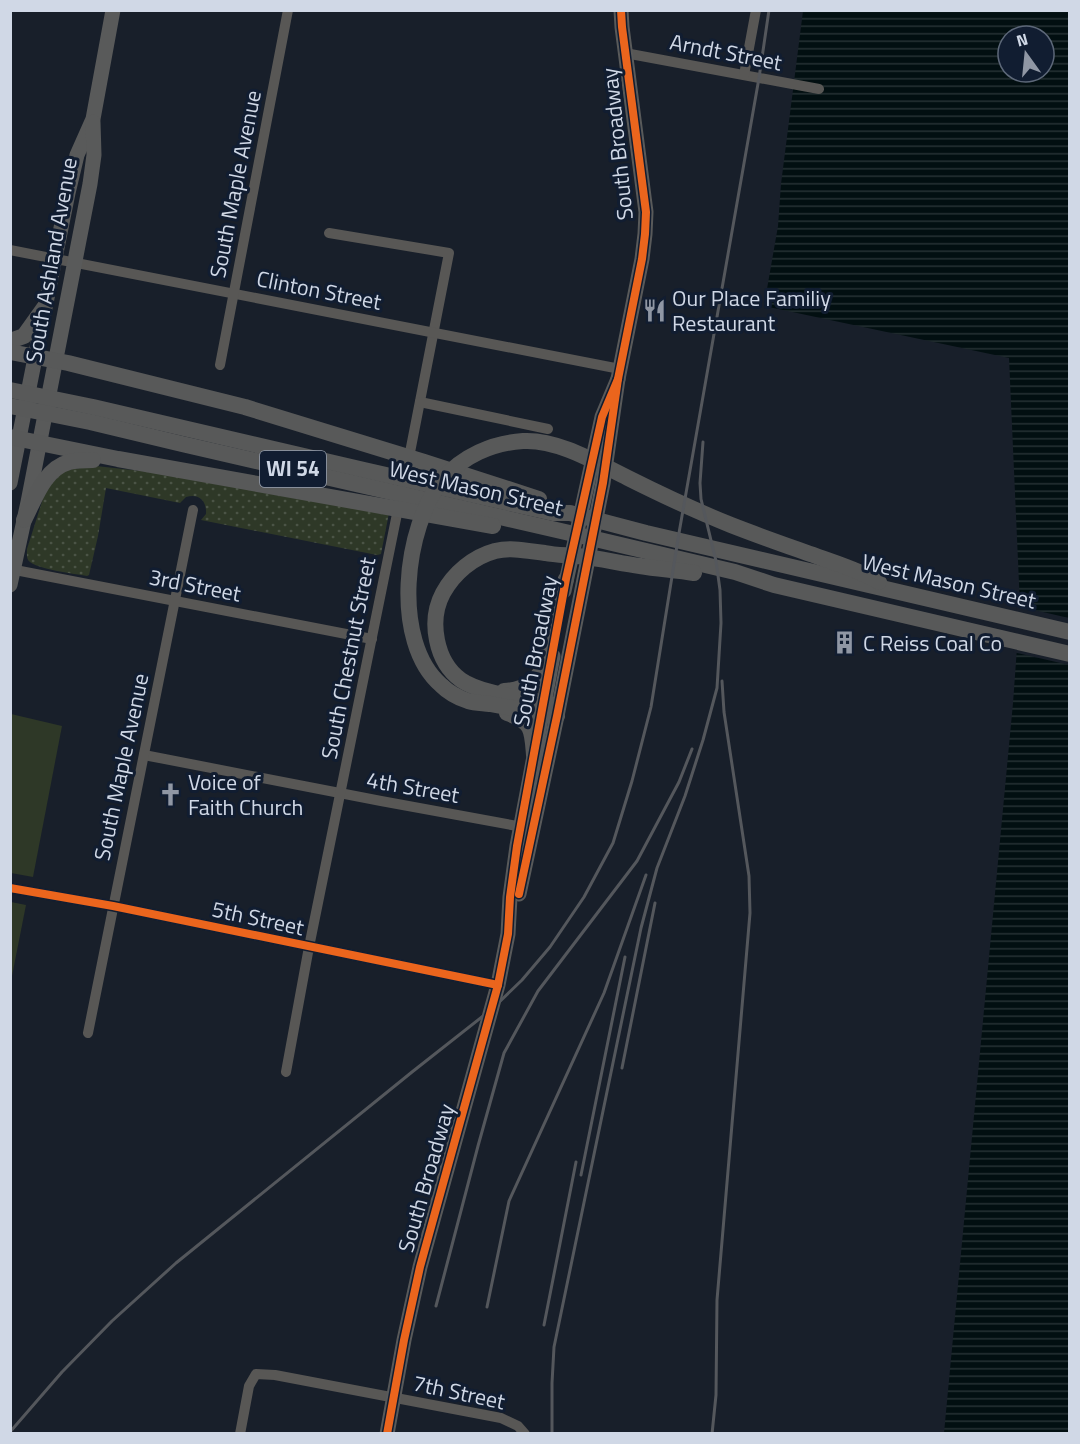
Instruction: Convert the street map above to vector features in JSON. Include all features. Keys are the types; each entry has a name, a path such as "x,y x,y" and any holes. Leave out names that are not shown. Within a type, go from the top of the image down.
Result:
{"main road":[{"path":"10,341 24,336 44,308"},
{"path":"10,352 56,360 245,407 553,503 570,513"},
{"name":"West Mason Street","path":"10,390 93,406 553,513 570,513 646,533 1070,632"},
{"name":"West Mason Street","path":"10,406 90,422 574,534 735,572 774,585 1070,654"},
{"path":"15,438 118,459 516,530 574,534"},
{"path":"550,709 452,693 435,680 423,663 411,630 408,603 414,545 428,501 454,468 483,450 524,441 539,442 563,449 590,459 701,513 862,572 898,592"},
{"path":"24,520 44,482 62,465 78,460 118,459"},
{"path":"534,755 530,729 524,720 481,708 469,684 455,674 441,653 436,631 438,610 443,593 452,579 470,562 496,551 515,549 774,585"},
{"path":"475,695 518,689 530,684 539,676 545,662 557,602 566,579"}],"street":[{"name":"South Ashland Avenue","path":"12,574 93,166 93,119 113,10"},
{"name":"South Maple Avenue","path":"220,365 288,10"},
{"name":"South Broadway","path":"387,1434 420,1267 498,985 508,934 510,897 527,828 550,709 603,483 619,374 642,259 646,212 621,10"},
{"path":"744,75 756,10"},
{"name":"Arndt Street","path":"625,52 819,89"},
{"name":"South Ashland Avenue","path":"10,483 15,438 35,356 75,164 93,119"},
{"name":"South Chestnut Street","path":"286,1072 448,253 329,233"},
{"name":"Clinton Street","path":"10,250 434,333 619,374"},
{"name":"South Broadway","path":"527,828 534,755 550,709 566,579 599,427 619,374"},
{"path":"420,402 548,429"},
{"name":"South Maple Avenue","path":"88,1033 194,510"},
{"name":"3rd Street","path":"12,574 175,601 372,639"},
{"name":"4th Street","path":"144,755 527,828"},
{"name":"5th Street","path":"10,888 113,906 498,985"},
{"name":"7th Street","path":"240,1434 249,1386 256,1374 501,1418 518,1426 525,1434"}],"green space":[{"path":"96,466 178,475 389,513 381,554 201,520 206,514 205,505 195,496 186,497 180,503 106,488 89,575 34,565 27,558 27,549 46,489 65,470"},
{"path":"11,714 62,726 33,877 11,873"},
{"path":"10,902 26,905 11,981"}],"shaded area":[{"path":"803,11 1069,11 1069,1433 944,1433 1013,703 1020,606 1009,358 764,306 778,226 781,184"}],"pier":[{"path":"1017,606 1069,618 1069,665 1013,652"}],"railway":[{"path":"10,1432 62,1372 112,1321 176,1263 492,1009 522,980 550,947 584,897 613,843 651,707 769,10"},
{"path":"552,1434 554,1347 641,928 657,868 685,796 717,688 721,623 720,590 716,561 701,499 703,442"},
{"path":"712,1434 716,1395 717,1300 750,913 749,876 724,712 722,681"},
{"path":"436,1306 504,1053 538,991 637,861 679,782 692,749"},
{"path":"487,1307 509,1201 604,993 646,875"},
{"path":"622,1068 655,903"},
{"path":"581,1175 625,957"},
{"path":"544,1325 576,1162"}],"cycle path":[{"path":"519,894 603,483 618,379 645,234 646,212 621,10"},
{"path":"387,1434 420,1267 498,985 508,934 517,846 566,579 602,417 618,379"},
{"path":"10,888 113,906 498,985"}],"place":[{"name":"Our Place Familiy Restaurant","path":"654,311"},
{"name":"C Reiss Coal Co","path":"845,643"},
{"name":"Voice of Faith Church","path":"170,795"}]}
